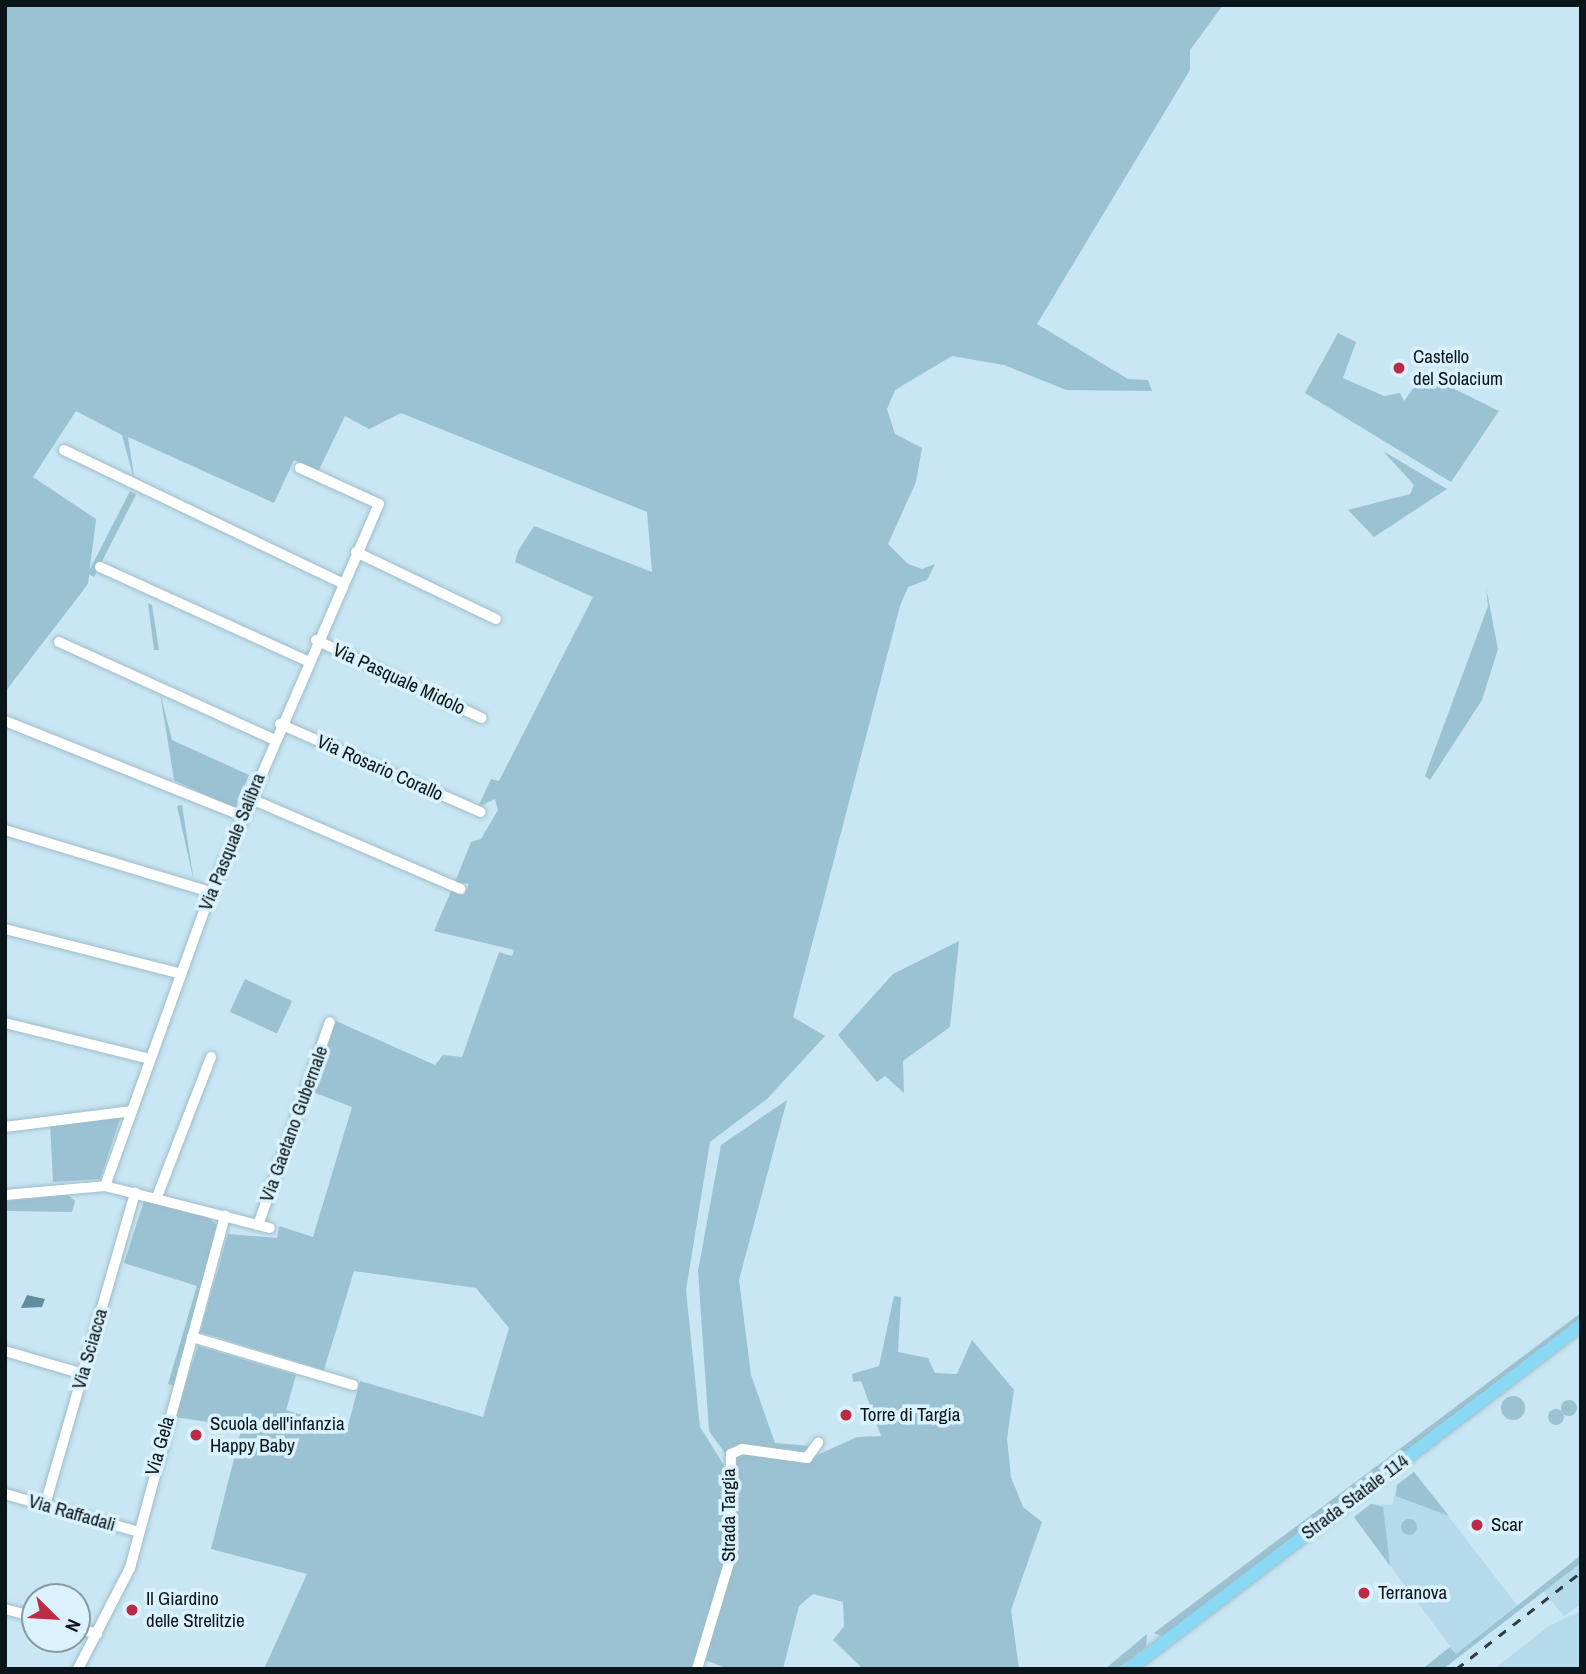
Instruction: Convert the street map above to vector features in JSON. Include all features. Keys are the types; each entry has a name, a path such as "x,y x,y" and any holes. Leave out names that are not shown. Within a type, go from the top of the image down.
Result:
{"main road":[{"name":"Strada Statale 114","path":"1129,1669 1581,1325"},
{"name":"Strada Statale 114","path":"1143,1669 1581,1333"}],"street":[{"path":"64,450 342,583"},
{"name":"Via Pasquale Salibra","path":"104,1186 211,892 306,661 379,504 300,468"},
{"path":"356,552 496,619"},
{"path":"100,568 306,661"},
{"name":"Via Pasquale Midolo","path":"316,640 482,718"},
{"path":"59,642 273,739"},
{"path":"5,721 242,816"},
{"name":"Via Rosario Corallo","path":"280,724 480,812"},
{"path":"249,798 460,889"},
{"path":"5,830 211,892"},
{"path":"5,929 181,974"},
{"name":"Via Gaetano Gubernale","path":"258,1225 330,1022"},
{"path":"5,1023 150,1059"},
{"path":"157,1197 211,1057"},
{"path":"5,1127 132,1111"},
{"path":"5,1195 104,1186 157,1197 270,1228"},
{"name":"Via Sciacca","path":"45,1505 135,1193"},
{"name":"Via Gela","path":"78,1669 130,1568 225,1216"},
{"path":"192,1337 353,1385"},
{"path":"5,1351 83,1374"},
{"name":"Strada Targia","path":"697,1669 730,1560 731,1454 742,1449 807,1458 818,1443"},
{"name":"Via Raffadali","path":"5,1494 139,1532"},
{"path":"91,1632 97,1634"}],"shaded area":[{"path":"5,5 1223,5 1190,50 1190,70 1037,324 1128,379 1148,380 1152,391 1066,390 1004,365 952,356 895,390 887,409 895,434 922,448 916,482 888,544 908,564 922,569 935,564 927,580 908,587 900,606 793,1017 825,1036 767,1099 710,1142 686,1290 700,1427 727,1470 728,1560 692,1669 264,1669 307,1574 211,1549 242,1427 175,1417 198,1346 296,1375 286,1410 347,1429 360,1381 483,1417 509,1328 476,1288 354,1271 324,1370 200,1332 228,1234 277,1238 279,1226 313,1237 352,1107 310,1091 336,1021 435,1065 443,1055 462,1057 499,952 512,956 514,950 434,931 452,889 464,895 469,884 455,882 471,842 481,839 498,810 495,799 478,807 491,779 499,781 593,597 515,562 518,551 534,526 652,572 647,512 401,413 369,429 345,416 318,472 294,460 274,503 128,437 135,483 122,435 76,411 33,477 96,519 88,584 5,692"},
{"path":"1338,333 1356,342 1343,378 1384,396 1400,393 1404,401 1424,374 1499,411 1451,482 1305,393"},
{"path":"1383,451 1447,489 1374,537 1348,510 1410,494 1414,485"},
{"path":"130,491 136,494 94,577 88,574"},
{"path":"1486,587 1498,649 1482,700 1430,780 1425,776 1488,606"},
{"path":"148,603 152,605 159,650 154,650"},
{"path":"160,693 172,740 249,775 235,809 174,780"},
{"path":"182,805 194,882 177,806"},
{"path":"959,941 950,1027 903,1061 904,1093 885,1076 877,1082 838,1035 893,974"},
{"path":"245,979 292,1001 277,1034 230,1012"},
{"path":"787,1100 739,1280 751,1375 775,1443 811,1446 800,1454 743,1445 727,1456 709,1431 698,1271 721,1145"},
{"path":"121,1116 100,1179 53,1182 50,1123"},
{"path":"68,1195 75,1201 72,1212 5,1211 5,1201"},
{"path":"144,1201 207,1216 218,1226 174,1386 168,1384 197,1286 124,1263"},
{"path":"27,1295 45,1299 42,1307 21,1308"},
{"path":"894,1296 901,1297 898,1352 928,1358 935,1373 957,1374 972,1340 1014,1390 1007,1439 1011,1477 1023,1507 1042,1522 1011,1610 1019,1669 863,1669 833,1640 844,1626 843,1602 813,1594 799,1606 783,1669 728,1669 705,1660 733,1564 731,1462 739,1451 804,1461 857,1437 881,1436 861,1381 853,1382 852,1374 879,1366"},
{"path":"1581,1313 1581,1321 1163,1637 1154,1633"},
{"path":"1513,1396 1524,1403 1525,1408 1518,1419 1513,1420 1502,1413 1501,1408 1508,1397"},
{"path":"1569,1400 1575,1402 1575,1414 1569,1416 1563,1414 1561,1408 1563,1402"},
{"path":"1553,1409 1559,1409 1564,1417 1562,1423 1553,1425 1548,1420 1548,1414"},
{"path":"1414,1472 1517,1605 1456,1654 1354,1517 1371,1504 1392,1505 1397,1485"},
{"path":"1414,1472 1449,1516 1396,1496 1397,1485"},
{"path":"1371,1504 1383,1507 1390,1566 1354,1517"},
{"path":"1406,1519 1412,1519 1417,1527 1415,1533 1406,1535 1401,1530 1401,1524"},
{"path":"1581,1555 1581,1563 1443,1669 1422,1669 1450,1647 1456,1654"},
{"path":"1581,1563 1581,1604 1564,1616 1543,1591"},
{"path":"1581,1611 1581,1669 1494,1669 1549,1626"},
{"path":"1147,1634 1146,1647 1117,1669 1105,1669"}],"railway":[{"path":"1456,1669 1581,1572"}],"place":[{"name":"Castello del Solacium","path":"1399,368"},
{"name":"Torre di Targia","path":"846,1415"},
{"name":"Scuola dell'infanzia Happy Baby","path":"196,1435"},
{"name":"Scar","path":"1477,1525"},
{"name":"Terranova","path":"1364,1593"},
{"name":"Il Giardino delle Strelitzie","path":"132,1610"}]}
